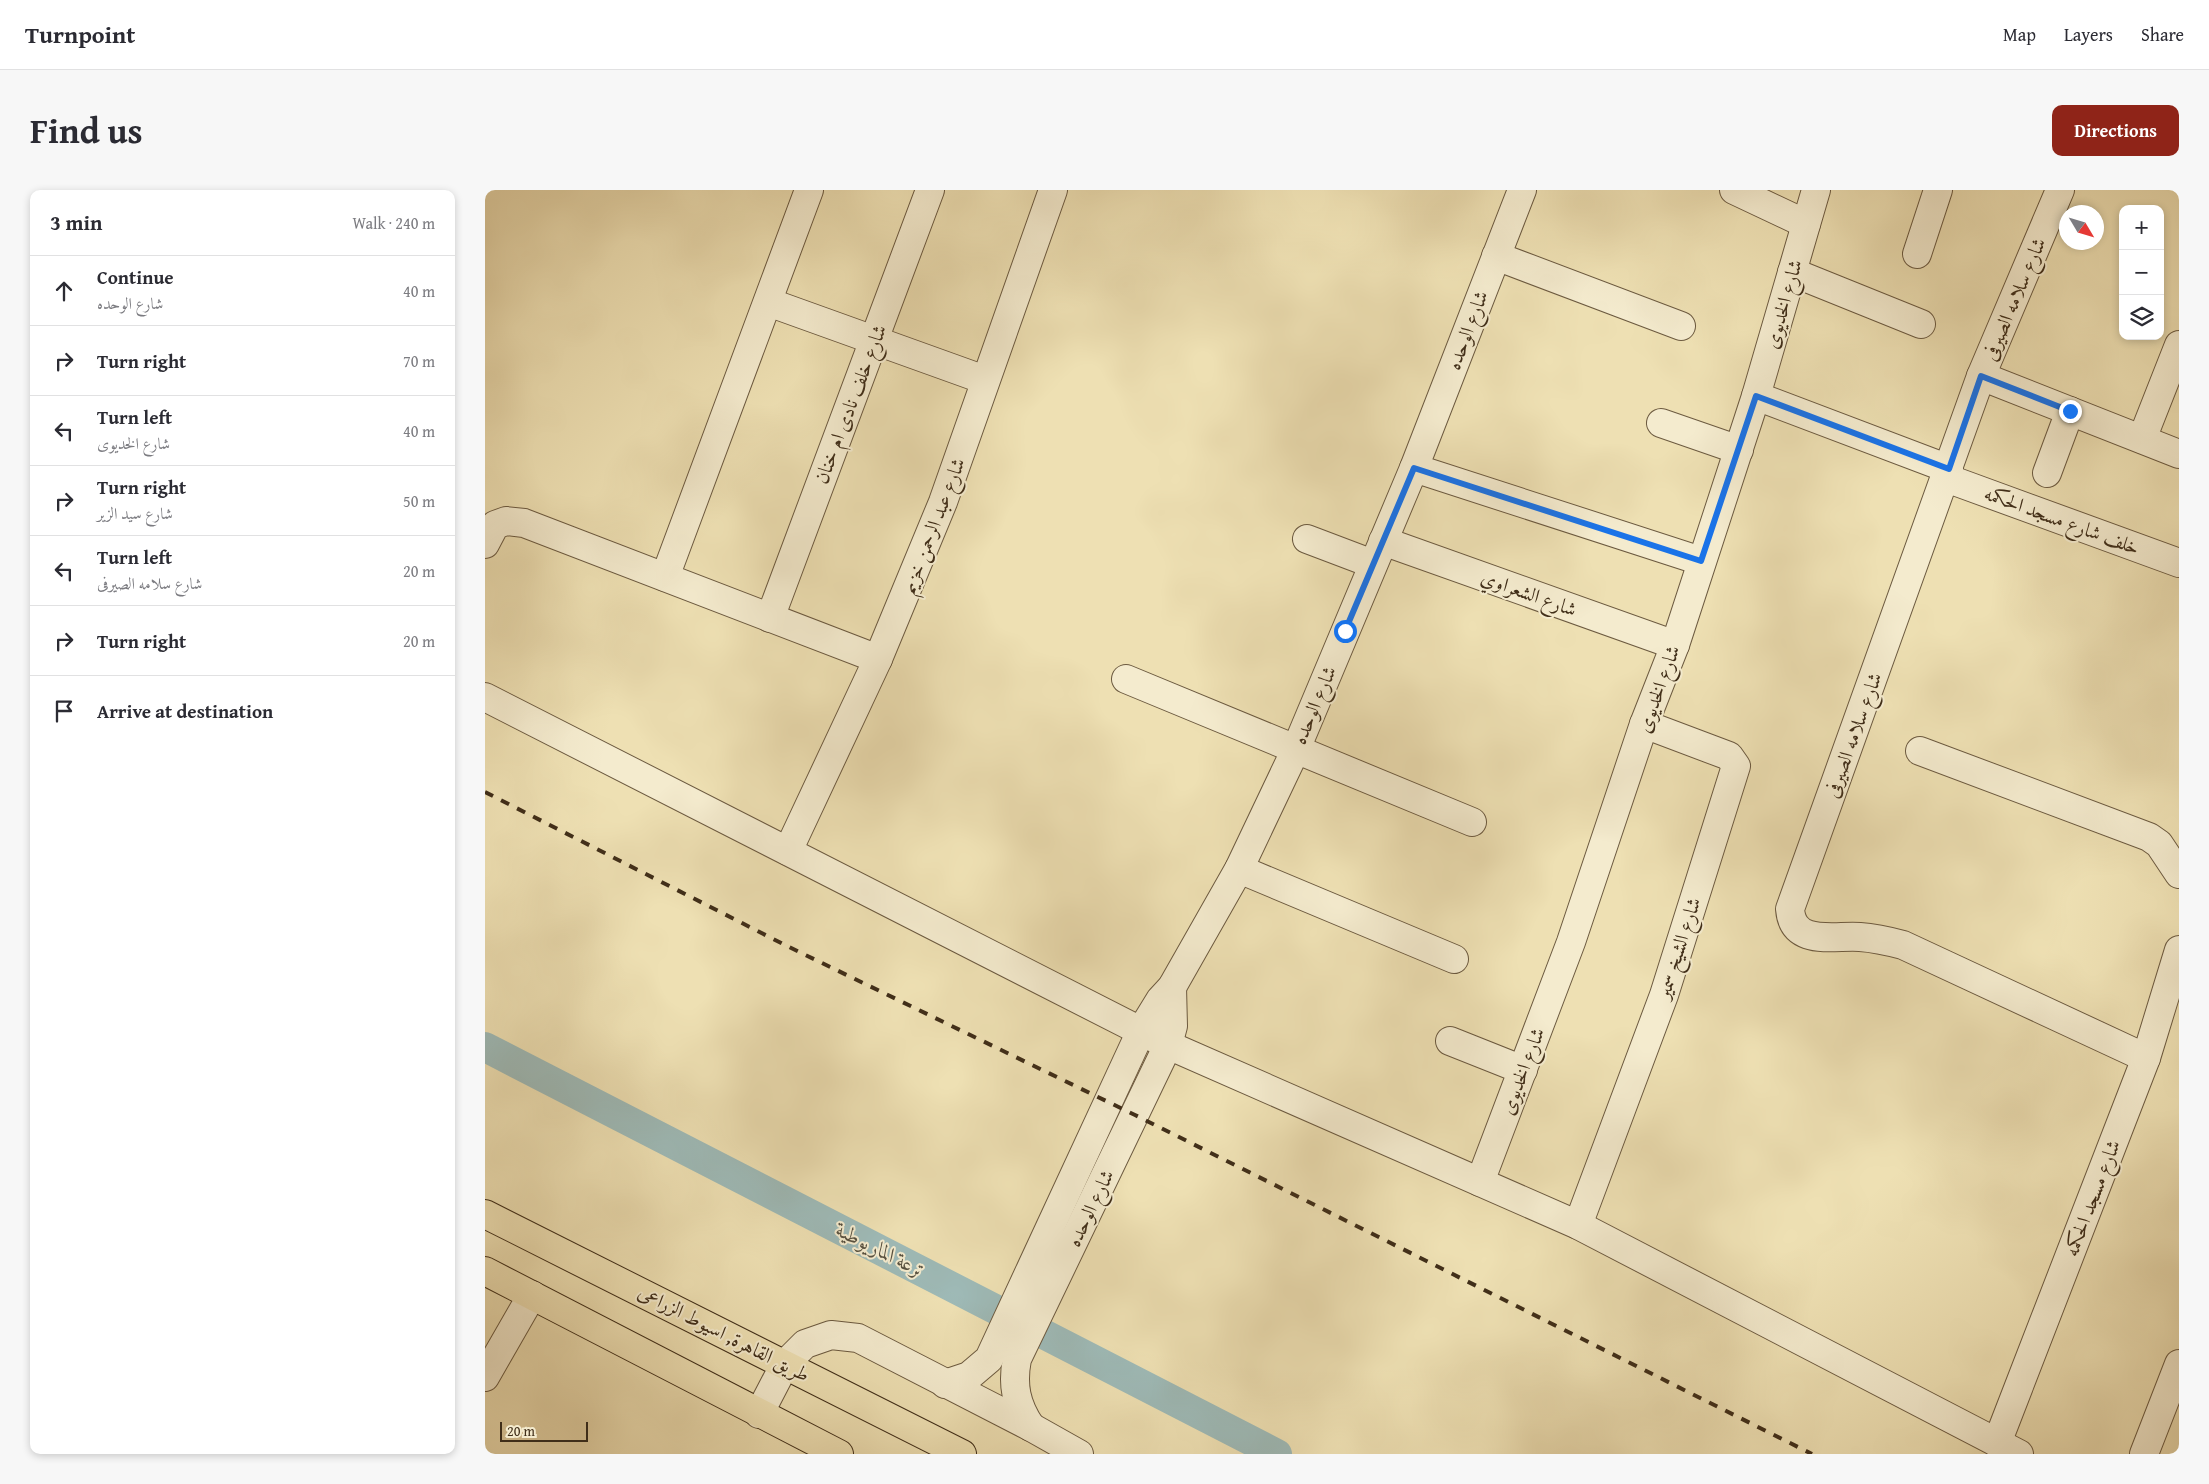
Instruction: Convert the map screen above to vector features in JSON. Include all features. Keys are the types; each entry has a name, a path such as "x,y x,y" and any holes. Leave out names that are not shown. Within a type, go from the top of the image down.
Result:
{"highway":[{"name":"طريق القاهرة, اسيوط الزراعى","path":"485,1214 962,1454"},
{"path":"485,1271 759,1414 824,1451"}],"street":[{"path":"665,577 809,190"},
{"name":"شارع خلف نادى ام خنان","path":"770,618 930,190"},
{"name":"شارع عبد الرحمن خزيم","path":"788,851 878,659 943,502 1053,190"},
{"name":"شارع الوحده","path":"1031,1427 1024,1417 1015,1394 1015,1370 1006,1353 1091,1139 1141,1031 1160,1000 1172,987 1239,869 1296,749 1414,468 1522,190"},
{"path":"1734,190 1806,224"},
{"name":"شارع الخديوى","path":"1480,1182 1571,942 1644,724 1675,645 1756,396 1816,190"},
{"name":"شارع سلامه الصيرفى","path":"2060,190 1981,376 1790,909 1791,920 1799,931 1813,936 1833,938 1857,937 1903,945 2146,1058"},
{"path":"1917,254 1933,191"},
{"path":"1496,256 1681,326"},
{"path":"1792,272 1921,324"},
{"path":"767,302 985,380"},
{"path":"2142,440 2179,345"},
{"path":"1981,376 2179,454"},
{"name":"خلف شارع مسجد الحكمه","path":"1756,396 1947,474 2179,563"},
{"path":"2047,473 2070,411"},
{"path":"1661,423 1739,450"},
{"path":"1414,468 1701,561"},
{"path":"485,544 495,525 506,521 524,523 878,659"},
{"name":"شارع الشعراوي","path":"1307,540 1378,552 1675,645"},
{"path":"1126,678 1472,822"},
{"path":"485,697 1168,1045 1577,1225 2008,1449"},
{"name":"شارع الشيخ سمير","path":"1577,1225 1664,995 1737,766 1729,756 1644,724"},
{"path":"1920,751 2149,837 2159,844 2179,874"},
{"path":"1239,869 1454,960"},
{"name":"شارع مسجد الحكمه","path":"2008,1449 2146,1058 2179,950"},
{"name":"شارع الوحده","path":"945,1384 969,1376 989,1359 1006,1353 1118,1149 1168,1045 1173,1026 1172,987"},
{"path":"1450,1041 1523,1070"},
{"path":"485,1377 532,1295"},
{"path":"759,1414 785,1364 805,1344 831,1335 858,1338 1031,1427 1079,1454"},
{"path":"2144,1454 2179,1364"}],"waterway":[{"name":"ترعة الماريوطية","path":"485,1047 1277,1454"}],"railway":[{"path":"485,792 787,946 1135,1115 1812,1454"}],"route":[{"path":"1345,631 1414,468 1701,561 1756,396 1949,469 1981,376 2070,411"}]}
